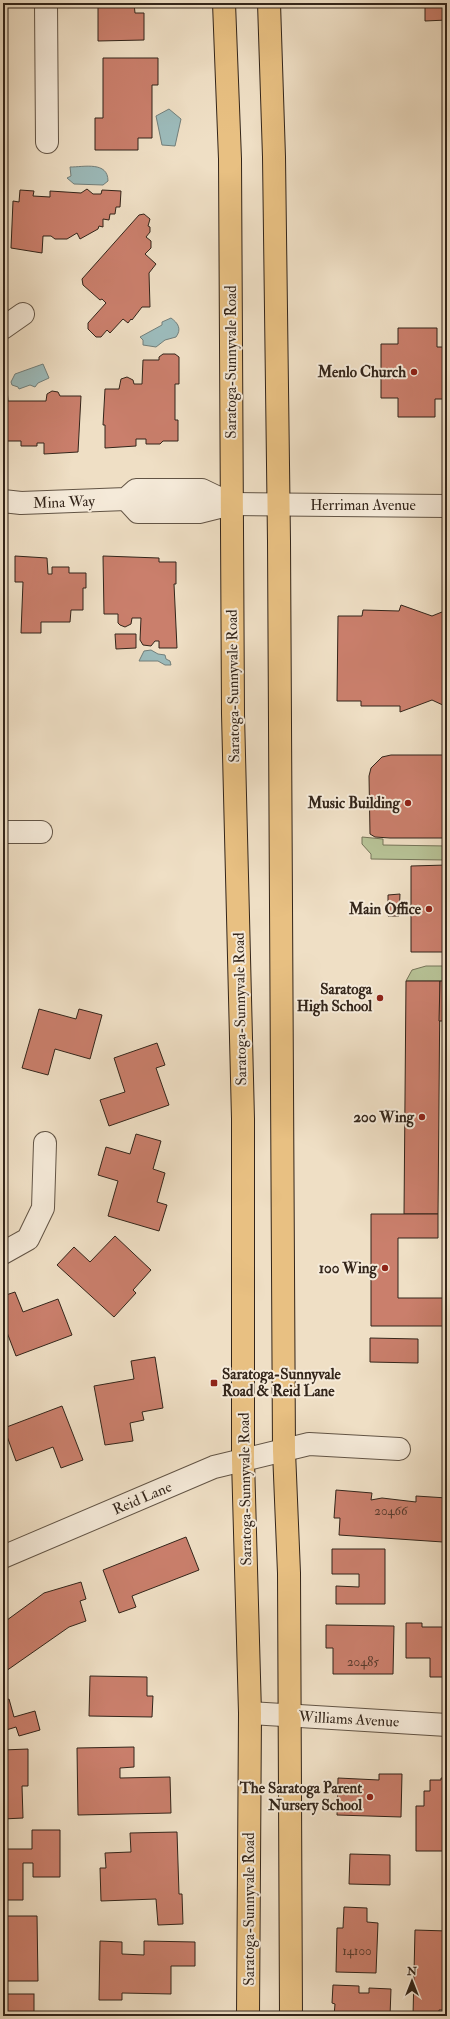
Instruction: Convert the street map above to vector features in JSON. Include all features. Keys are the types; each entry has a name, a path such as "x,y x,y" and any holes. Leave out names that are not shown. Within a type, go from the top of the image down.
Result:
{"main road":[{"name":"Saratoga-Sunnyvale Road","path":"224,3 230,159 230,504 233,714 243,1119 243,1460 250,1713 248,2016"},
{"path":"269,3 274,158 278,504 284,1451 289,1573 292,2016"}],"street":[{"path":"46,3 47,142"},
{"path":"3,328 22,314"},
{"name":"Mina Way","path":"3,501 21,503 126,499 136,490 202,490 230,504 278,504"},
{"name":"Herriman Avenue","path":"278,504 447,506"},
{"path":"3,832 41,832"},
{"path":"3,1253 28,1239 43,1208 45,1143"},
{"name":"Reid Lane","path":"3,1557 214,1467 317,1444 399,1449"},
{"name":"Williams Avenue","path":"250,1713 447,1725"}],"green space":[{"path":"362,837 383,839 383,845 447,846 447,860 371,859 371,854 362,844"},
{"path":"426,966 447,966 447,981 406,981 412,970"}],"water":[{"path":"169,109 181,119 175,146 162,145 156,116"},
{"path":"94,166 100,168 104,170 108,181 103,185 74,184 67,178 71,176 70,167"},
{"path":"171,318 176,322 179,329 176,337 165,340 156,347 143,345 143,340 140,337 162,325 162,322"},
{"path":"43,364 49,378 38,383 35,387 30,385 19,389 18,387 12,385 11,382 15,374"},
{"path":"151,650 158,654 165,655 166,659 170,661 171,665 165,665 158,661 139,661 144,651"}],"building":[{"path":"98,3 134,3 135,13 144,13 144,40 98,41"},
{"path":"425,3 447,3 447,20 425,21"},
{"path":"103,58 158,58 158,85 152,85 152,138 138,138 138,150 95,150 95,118 103,118"},
{"path":"87,189 93,194 101,194 102,190 121,191 120,207 116,207 115,214 110,214 109,220 103,219 103,227 99,226 98,229 80,239 77,233 67,239 55,239 51,236 43,236 42,253 11,248 13,201 19,202 20,190 34,191 33,196 50,197 50,191 81,193"},
{"path":"144,214 150,219 148,226 150,227 150,232 146,237 151,241 151,248 145,254 156,264 149,273 150,307 142,307 128,323 123,319 110,333 107,330 101,337 96,337 88,329 88,323 106,303 102,299 100,300 83,285 82,279 139,215"},
{"name":"Menlo Church","path":"398,328 437,328 437,347 447,347 447,399 435,399 435,417 398,417 398,398 381,398 381,344 398,344"},
{"path":"163,354 175,354 179,357 179,384 175,384 175,420 178,420 178,441 163,441 160,444 146,444 146,439 136,439 136,446 105,448 105,425 103,425 105,389 119,389 121,379 127,377 133,380 134,384 142,384 143,360 159,360 159,357"},
{"path":"3,386 7,389 8,401 46,401 47,394 52,391 58,392 60,396 81,396 78,452 44,454 44,443 37,443 37,446 21,446 21,441 5,441 3,443"},
{"path":"15,556 47,558 48,574 52,574 52,567 69,567 69,573 86,573 86,588 83,588 83,610 71,610 70,622 41,622 41,633 21,633 23,582 15,582"},
{"path":"103,556 159,558 159,562 176,562 176,584 174,584 177,648 159,648 159,641 155,641 151,646 143,645 140,640 141,618 132,618 131,624 125,627 118,623 118,614 104,614"},
{"path":"401,605 432,616 447,610 447,707 432,700 400,712 400,706 361,706 361,701 337,701 338,616 362,616 363,610 399,611"},
{"path":"115,634 136,634 136,648 116,649"},
{"name":"Music Building","path":"391,755 447,755 447,838 390,838 375,837 370,834 369,776 371,768 382,757"},
{"name":"Main Office","path":"447,865 447,952 411,952 411,866"},
{"path":"400,894 399,916 388,916 388,895"},
{"name":"200 Wing","path":"406,981 440,981 438,1214 404,1214"},
{"path":"440,981 447,981 447,1021 439,1021"},
{"path":"39,1009 76,1019 79,1009 102,1015 90,1059 55,1049 48,1075 22,1068"},
{"path":"157,1043 165,1065 156,1068 169,1105 109,1126 100,1100 125,1092 114,1058"},
{"path":"136,1134 161,1141 153,1169 165,1173 157,1202 167,1205 159,1231 108,1216 118,1181 98,1175 106,1147 130,1154"},
{"name":"100 Wing","path":"371,1214 438,1214 438,1238 398,1238 398,1298 447,1298 447,1326 371,1326"},
{"path":"115,1236 151,1270 133,1290 136,1293 114,1317 57,1265 74,1247 90,1262"},
{"path":"15,1292 23,1312 58,1299 72,1335 16,1356 3,1322 3,1296"},
{"path":"370,1338 418,1339 418,1363 370,1362"},
{"path":"155,1357 163,1408 142,1412 144,1420 130,1423 133,1441 105,1445 94,1386 134,1379 131,1361"},
{"path":"62,1406 83,1460 61,1468 53,1447 16,1461 4,1428"},
{"path":"336,1490 372,1493 371,1500 382,1498 416,1502 416,1496 447,1498 447,1524 445,1524 443,1542 339,1535 340,1518 334,1518"},
{"path":"186,1537 199,1570 132,1596 136,1607 119,1613 103,1570"},
{"path":"332,1549 385,1549 385,1604 336,1604 336,1586 359,1587 359,1574 332,1574"},
{"path":"81,1582 86,1599 80,1601 86,1621 69,1627 6,1671 3,1668 3,1623 44,1593"},
{"path":"406,1623 422,1623 422,1627 447,1627 447,1677 430,1677 430,1658 406,1658"},
{"path":"326,1625 394,1626 393,1674 333,1674 333,1648 326,1648"},
{"path":"90,1676 147,1677 147,1696 153,1696 152,1717 89,1716"},
{"path":"9,1699 14,1717 35,1711 40,1730 19,1736 16,1727 3,1731 3,1701"},
{"path":"134,1747 134,1767 120,1768 120,1778 170,1777 171,1813 78,1815 77,1748"},
{"path":"28,1749 28,1786 22,1786 23,1818 3,1819 3,1750"},
{"name":"The Saratoga Parent Nursery School","path":"379,1774 402,1774 401,1817 337,1815 338,1778 379,1780"},
{"path":"441,1778 447,1778 447,1851 416,1851 416,1806 424,1806 424,1791 430,1791 430,1780 441,1780"},
{"path":"32,1830 60,1830 60,1877 33,1877 33,1863 23,1863 23,1900 3,1900 3,1849 32,1849"},
{"path":"177,1832 179,1894 182,1894 183,1924 158,1925 156,1899 101,1901 100,1868 106,1868 105,1853 131,1852 130,1833"},
{"path":"350,1854 390,1855 390,1885 349,1884"},
{"path":"344,1907 367,1908 367,1922 378,1923 376,1973 336,1972 337,1928 343,1928"},
{"path":"3,1916 37,1916 38,1981 7,1981 6,1946 3,1946"},
{"path":"415,1930 447,1931 447,2010 439,2010 439,2016 413,2016"},
{"path":"100,1941 122,1942 122,1954 144,1955 144,1941 195,1942 195,1966 171,1966 171,1994 122,1993 122,2000 99,2000"},
{"path":"333,1985 359,1986 359,1993 369,1993 369,1988 391,1989 390,2016 334,2016 335,2004 332,2003"},
{"path":"3,1994 34,1994 34,2016 3,2016"}],"place":[{"name":"Menlo Church","path":"414,372"},
{"name":"Music Building","path":"408,803"},
{"name":"Main Office","path":"429,909"},
{"name":"Saratoga High School","path":"380,998"},
{"name":"200 Wing","path":"422,1117"},
{"name":"100 Wing","path":"385,1268"},
{"name":"Saratoga-Sunnyvale Road & Reid Lane","path":"214,1383"},
{"name":"The Saratoga Parent Nursery School","path":"370,1797"}]}
